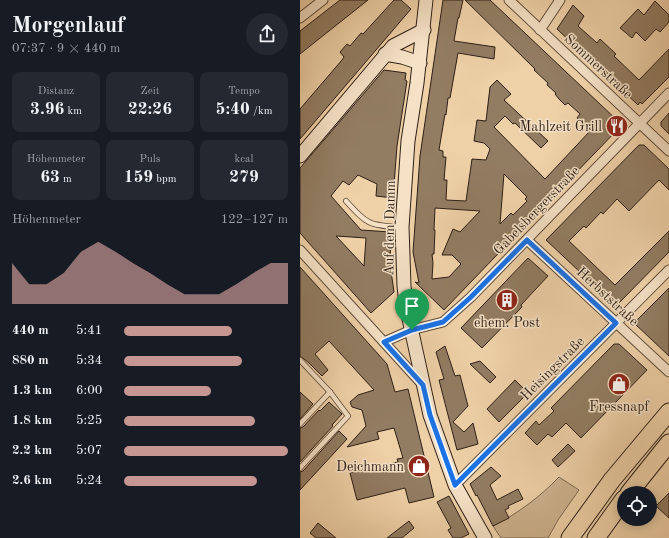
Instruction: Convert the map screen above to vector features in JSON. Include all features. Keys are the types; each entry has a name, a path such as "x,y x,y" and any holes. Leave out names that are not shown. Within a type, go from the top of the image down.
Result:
{"highway":[{"path":"570,538 612,480 669,412"},
{"path":"635,486 669,443"},
{"path":"596,538 617,509"}],"street":[{"path":"300,18 323,0"},
{"name":"Auf dem Damm","path":"426,0 420,63 408,141 402,227 406,305 430,415 455,485 485,538"},
{"name":"Sommerstraße","path":"509,0 669,151"},
{"path":"540,30 560,0"},
{"path":"300,156 385,54 393,46 424,30"},
{"path":"385,54 402,57 420,63"},
{"name":"Gabelsbergerstraße","path":"384,342 412,330 443,322 471,297 669,93"},
{"name":"Herbststraße","path":"527,240 669,372"},
{"path":"300,250 423,385"},
{"name":"Heisingstraße","path":"455,485 669,270"}],"lane":[{"path":"346,201 359,216 370,224 402,227"},
{"path":"300,360 330,392 348,416 300,468"},
{"path":"300,424 330,392"}],"shaded area":[{"path":"559,477 579,490 558,520 548,538 501,538 493,526 528,504"}],"building":[{"path":"340,0 368,0 300,54 300,31"},
{"path":"394,0 401,0 411,9 300,139 300,109 342,60 344,57 340,52 347,44 350,46 361,33 363,34"},
{"path":"443,0 463,0 454,41 495,47 494,59 458,53 439,150 443,151 443,157 446,157 444,180 447,180 446,200 466,201 472,159 486,160 490,149 484,143 474,141 477,120 486,121 490,87 497,80 511,94 504,100 548,141 541,148 515,123 513,124 505,116 494,127 545,179 591,130 577,118 580,114 568,103 565,105 555,94 556,93 547,85 548,83 534,70 535,69 465,0 490,0 619,122 619,128 444,310 415,282 419,283 413,252 420,156","holes":["504,174 527,197 525,199 527,201 513,215 511,213 500,224","435,208 480,211 460,232 453,229 442,255 452,255 461,264 449,277 432,279"]},
{"path":"655,1 669,15 669,22 660,32 656,29 645,41 636,32 632,38 620,28 638,9 644,15"},
{"path":"573,5 584,16 578,26 597,43 600,39 616,54 614,56 639,80 669,49 669,77 642,104 640,102 638,105 557,29"},
{"path":"384,70 406,73 405,80 407,81 397,146 393,198 376,196 377,184 358,175 349,185 343,181 331,196 361,230 391,232 390,264 394,292 371,313 300,233 300,168","holes":["336,236 366,238 364,266"]},
{"path":"669,113 669,134 661,126 661,122"},
{"path":"639,145 644,145 669,169 669,190 659,180 629,211 617,199 603,214 601,212 586,228 584,226 569,241 615,285 669,231 669,252 616,306 546,240"},
{"name":"ehem. Post","path":"528,258 548,276 521,305 522,307 482,348 461,328"},
{"path":"300,267 387,364 395,392 408,389 434,497 409,503 405,488 357,500 350,473 398,462 397,459 403,458 394,428 377,432 379,439 347,447 366,426 362,410 352,407 350,402 358,395 374,390 329,341 315,354 328,370 322,376 300,356"},
{"path":"669,288 669,356 634,323"},
{"path":"614,344 619,344 647,370 581,438 566,423 552,437 548,434 537,445 525,433 536,421 539,425 554,411 551,408"},
{"path":"445,346 455,376 460,375 468,406 453,422 464,432 473,423 478,444 457,450 439,380 444,379 436,352"},
{"path":"480,361 496,377 490,383 470,364"},
{"path":"515,380 528,393 499,422 487,409"},
{"path":"300,392 313,404 300,419"},
{"path":"329,402 342,414 300,462 300,428 303,427"},
{"path":"339,431 347,439 300,490 300,472 303,471"},
{"path":"568,444 575,451 558,467 552,460"},
{"path":"491,467 501,476 490,485 497,500 518,489 523,499 508,506 509,508 505,510 509,518 493,526 470,484"},
{"path":"669,493 669,518 657,507 657,505"},
{"path":"449,496 469,534 461,538 453,538 448,530 451,528 437,502"},
{"path":"409,521 414,528 402,538 387,538"},
{"path":"318,523 336,538 316,538 310,533"}],"place":[{"name":"Mahlzeit Grill","path":"617,126"},
{"name":"ehem. Post","path":"507,300"},
{"name":"Fressnapf","path":"619,384"},
{"name":"Deichmann","path":"419,466"}],"route":[{"path":"527,240 616,323 455,485 430,415 423,385 384,342 412,330 443,322 471,297 527,240"}]}
